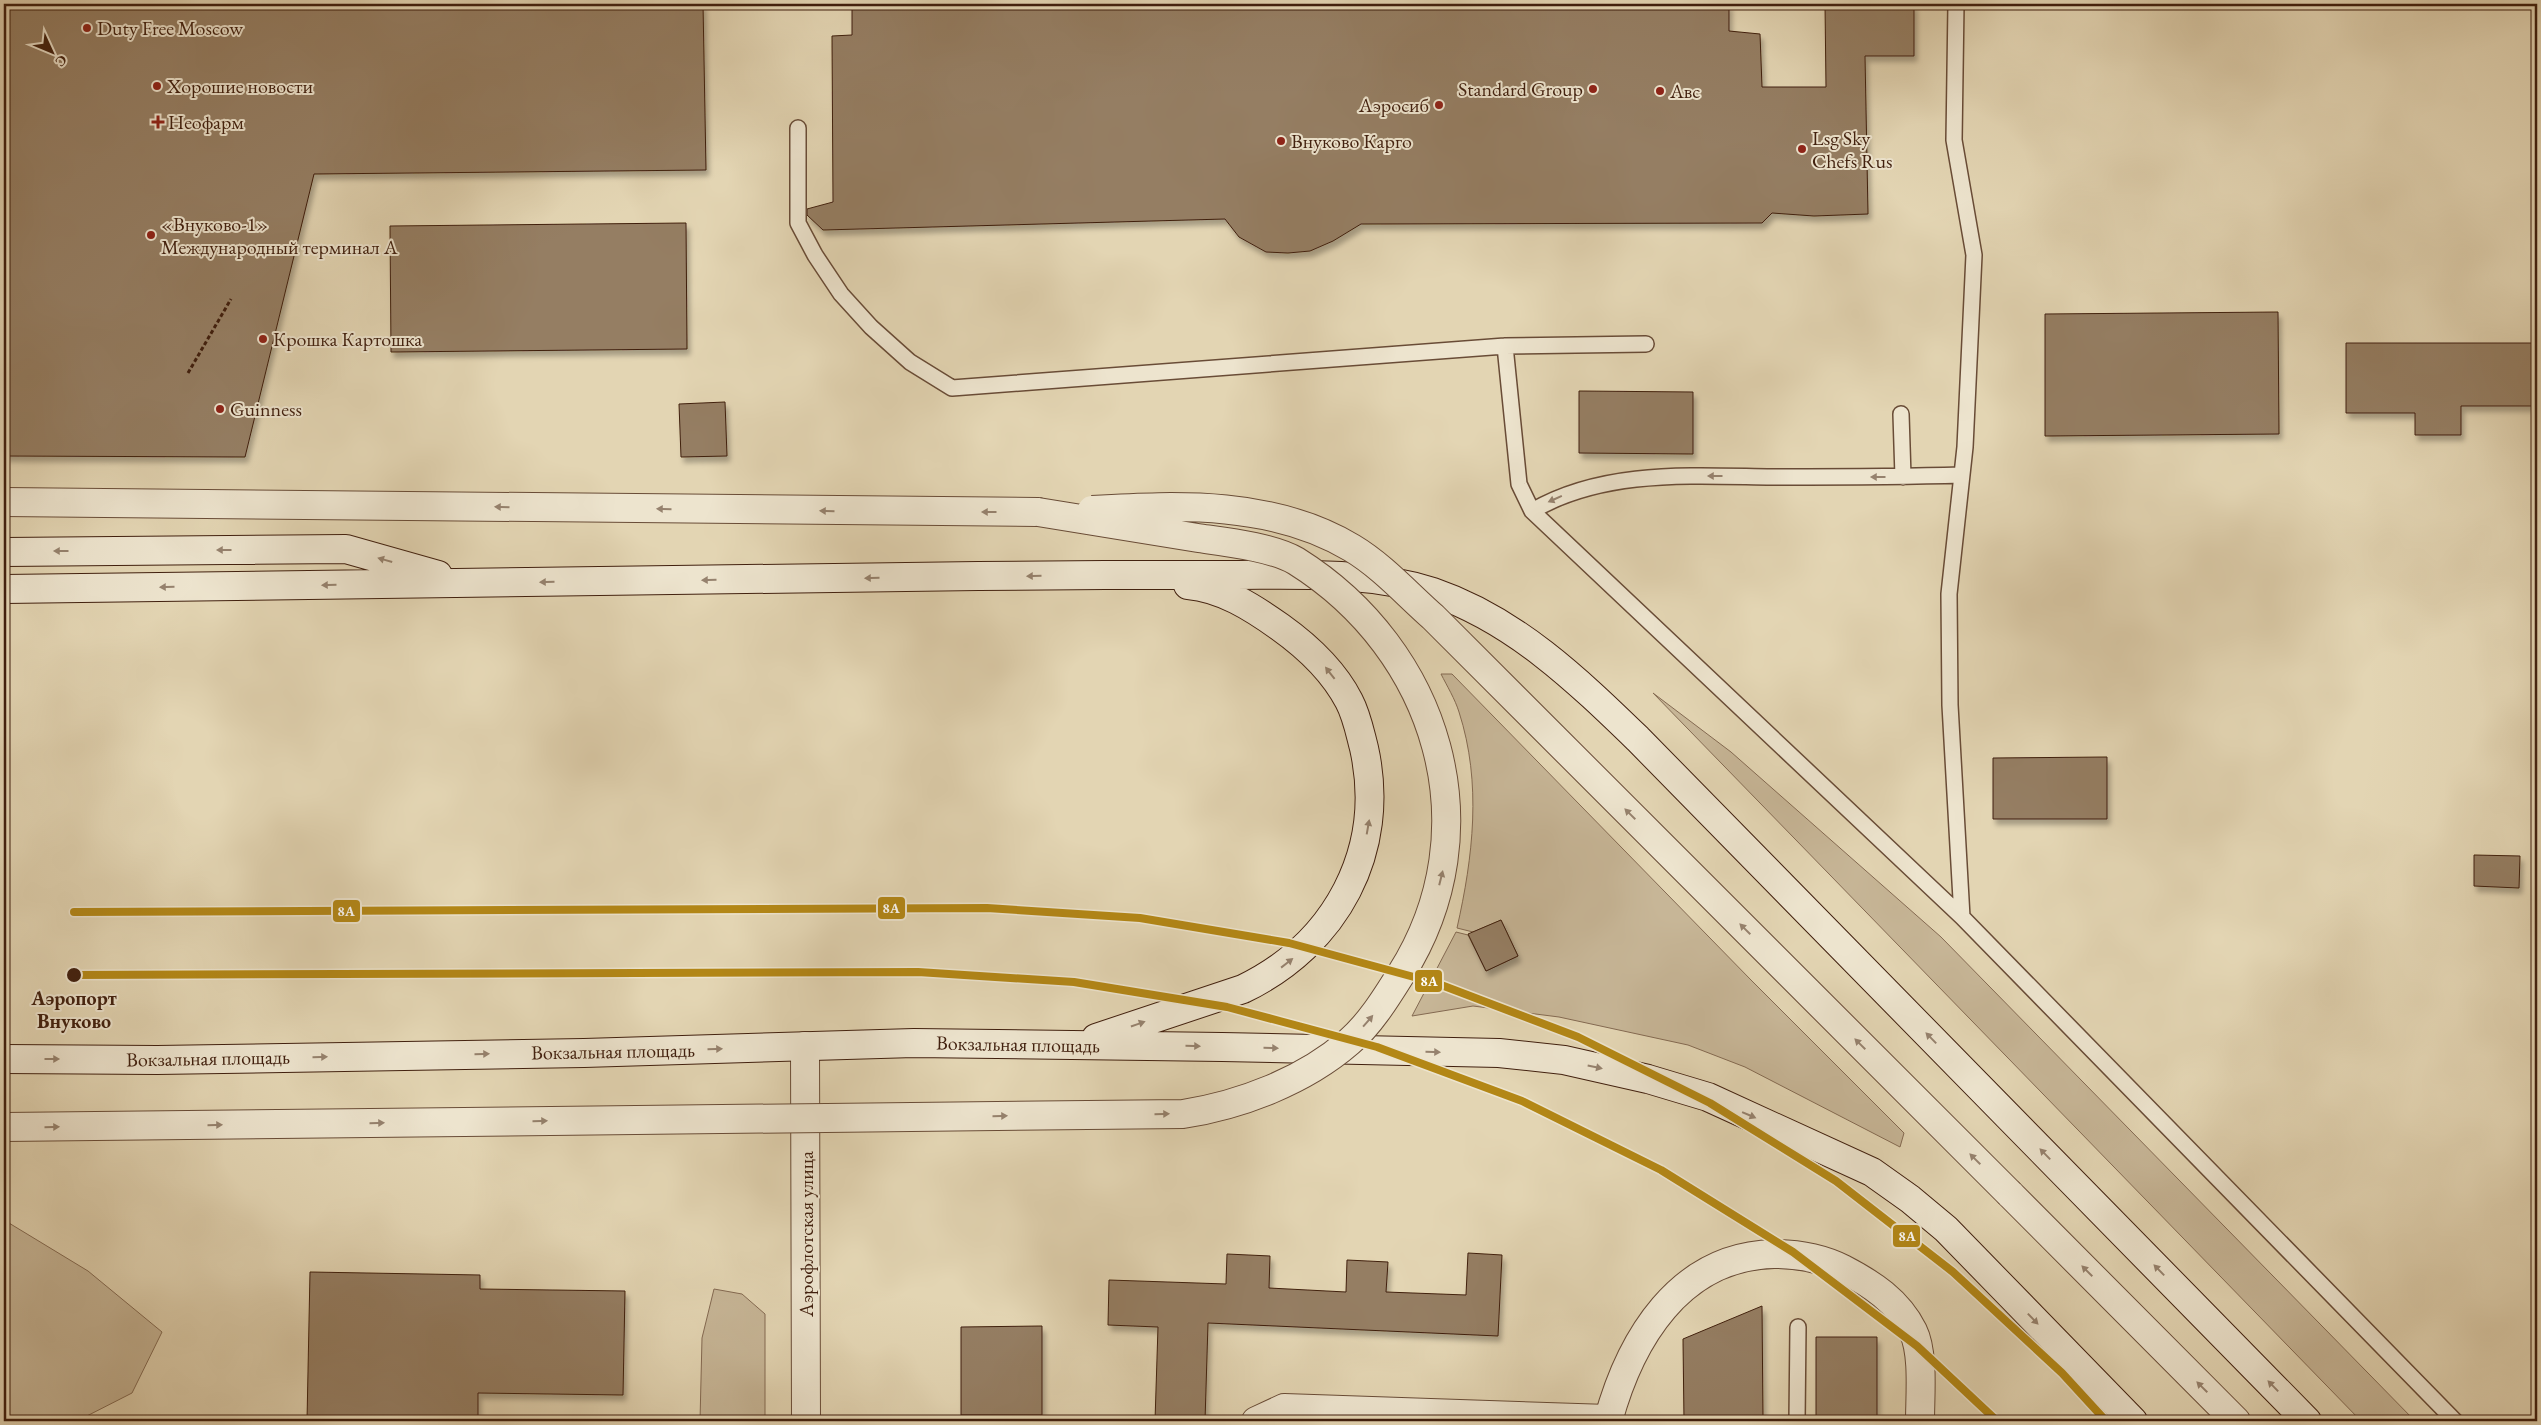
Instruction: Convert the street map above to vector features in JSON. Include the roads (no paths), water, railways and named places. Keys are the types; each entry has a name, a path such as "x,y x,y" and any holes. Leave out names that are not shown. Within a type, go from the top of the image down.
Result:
{"main road":[{"path":"4,502 1038,512 1176,505 1219,508 1298,524 1333,538 1370,561 1433,617 2236,1421"},
{"path":"4,1127 1183,1114 1210,1110 1246,1099 1284,1084 1316,1066 1349,1042 1382,1005 1414,954 1428,924 1437,893 1444,858 1447,806 1438,748 1418,694 1403,666 1375,628 1351,602 1294,560 1249,546 1038,512"},
{"path":"4,552 346,549 465,584"},
{"path":"1075,1045 1243,989 1266,978 1286,964 1320,932 1344,897 1364,847 1370,818 1367,764 1352,709 1336,680 1303,644 1259,612 1210,589 1092,575"},
{"path":"4,589 1092,575 1334,576 1385,580 1434,592 1485,614 1532,645 1584,687 1638,739 2307,1421"},
{"name":"Вокзальная площадь","path":"4,1059 156,1060 914,1043 1222,1047 1534,1056 1597,1067 1708,1097 1872,1172 1910,1198 1946,1229 2133,1421"},
{"name":"Аэрофлотская улица","path":"805,1046 806,1421"},
{"path":"1256,1421 1284,1408 1608,1420 1617,1388 1634,1350 1671,1299 1709,1269 1757,1255 1786,1254 1812,1257 1864,1280 1884,1294 1900,1310 1914,1332 1919,1360 1920,1421"}],"lane":[{"path":"1956,4 1954,140 1974,255 1965,447 1948,594 1950,704 1962,916"},
{"path":"798,128 798,223 815,255 840,294 871,327 910,362 952,388 1505,346 1646,344"},
{"path":"1505,346 1519,484 1532,511 1962,916 2455,1421"},
{"path":"1901,414 1903,477"},
{"path":"1532,511 1554,498 1576,491 1652,477 1903,477 1961,475"},
{"path":"1797,1421 1798,1327"}],"place":[{"name":"Duty Free Moscow","path":"87,28"},
{"name":"Хорошие новости","path":"157,86"},
{"name":"Standard Group","path":"1593,89"},
{"name":"Авс","path":"1660,91"},
{"name":"Аэросиб","path":"1439,105"},
{"name":"Неофарм","path":"158,122"},
{"name":"Внуково Карго","path":"1281,141"},
{"name":"Lsg Sky Chefs Rus","path":"1802,149"},
{"name":"«Внуково-1» Международный терминал А","path":"151,235"},
{"name":"Крошка Картошка","path":"263,339"},
{"name":"Guinness","path":"220,409"},
{"name":"Аэропорт Внуково","path":"74,975"}]}
